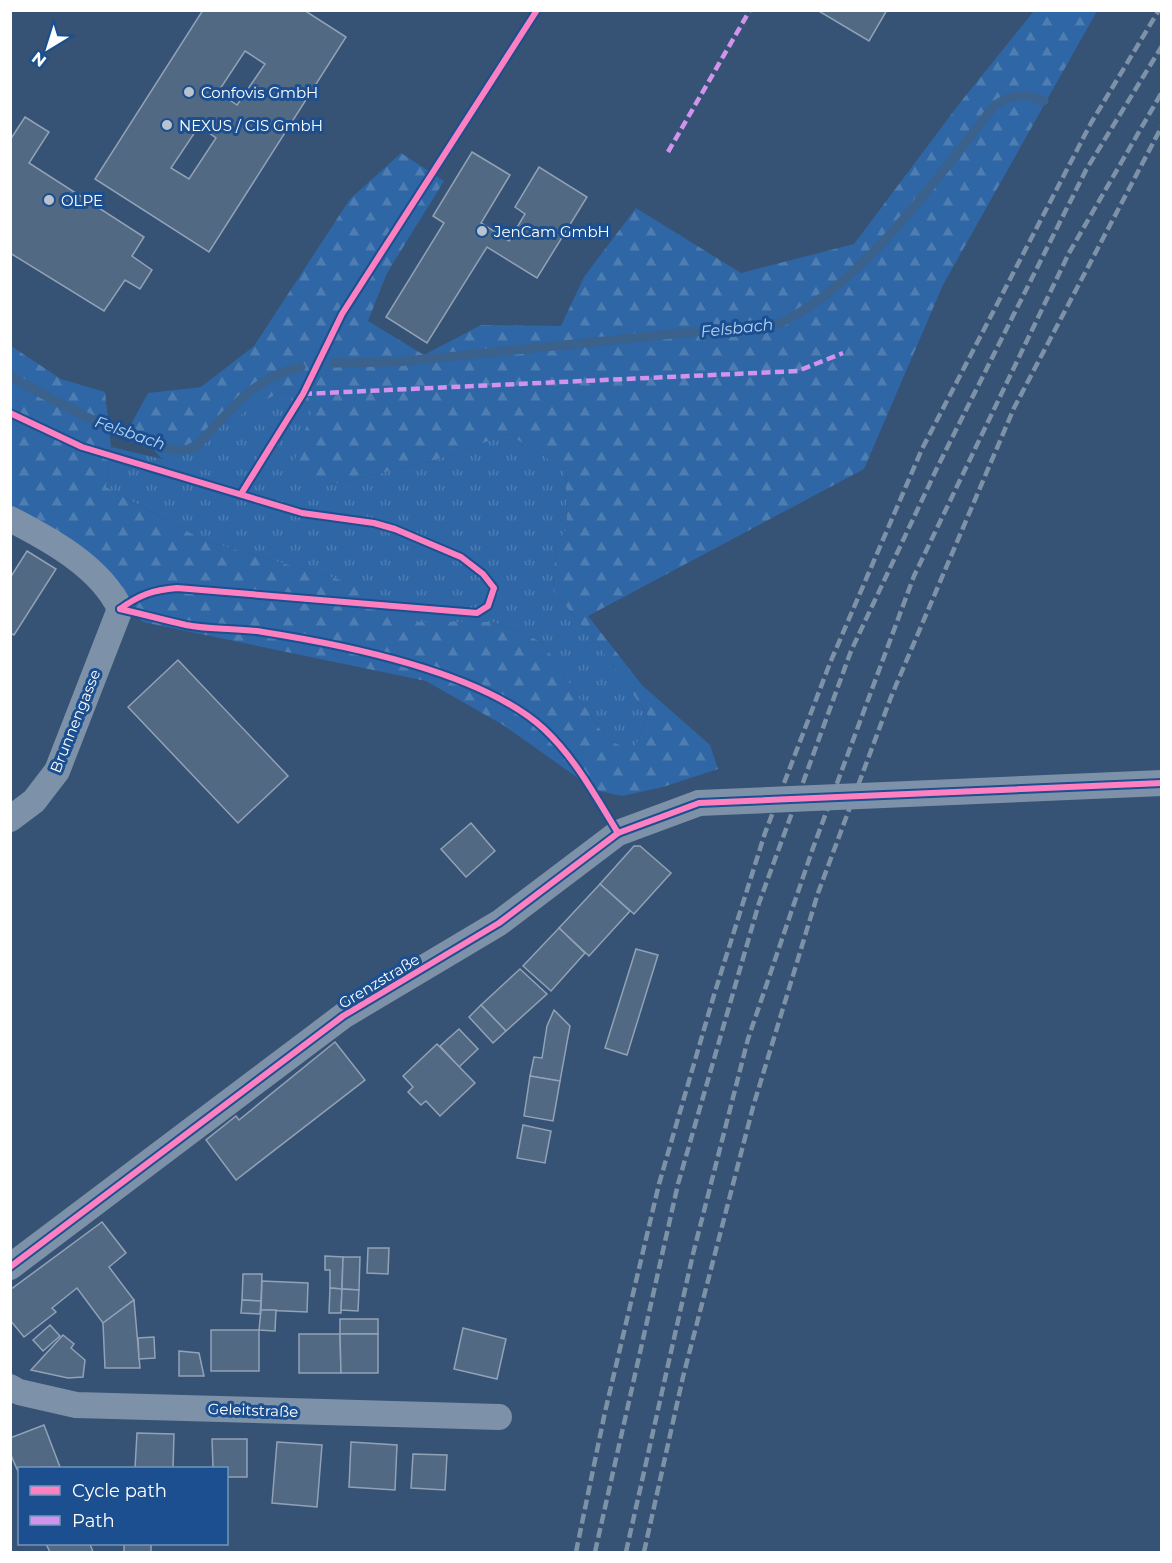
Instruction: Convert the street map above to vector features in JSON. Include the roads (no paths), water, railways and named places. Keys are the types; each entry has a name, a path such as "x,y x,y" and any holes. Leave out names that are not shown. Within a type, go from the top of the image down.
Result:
{"street":[{"name":"Brunnengasse","path":"10,519 75,558 111,594 120,609 57,771 34,801 10,819"},
{"name":"Grenzstraße","path":"10,1267 343,1016 499,922 618,833 699,803 1161,783"},
{"name":"Geleitstraße","path":"10,1387 19,1392 76,1405 499,1417"}],"waterway":[{"name":"Felsbach","path":"334,363 397,362 780,323 811,305 840,283 869,256 923,196 994,106 1006,99 1018,96 1044,101"},
{"name":"Felsbach","path":"10,376 103,425 158,446 180,450 196,447 230,409 255,388 284,372 301,367"}],"railway":[{"path":"576,1552 605,1412 659,1184 714,995 765,833 830,663 922,449 1091,123 1159,10"},
{"path":"595,1552 678,1184 759,903 851,651 938,466 1086,170 1162,46"},
{"path":"626,1552 693,1254 748,1039 813,848 914,576 1069,253 1162,92"},
{"path":"644,1552 683,1377 753,1107 818,893 891,697 1014,408 1162,126"}],"place":[{"name":"Confovis GmbH","path":"189,92"},
{"name":"NEXUS / CIS GmbH","path":"167,125"},
{"name":"OLPE","path":"49,200"},
{"name":"JenCam GmbH","path":"482,231"}]}
